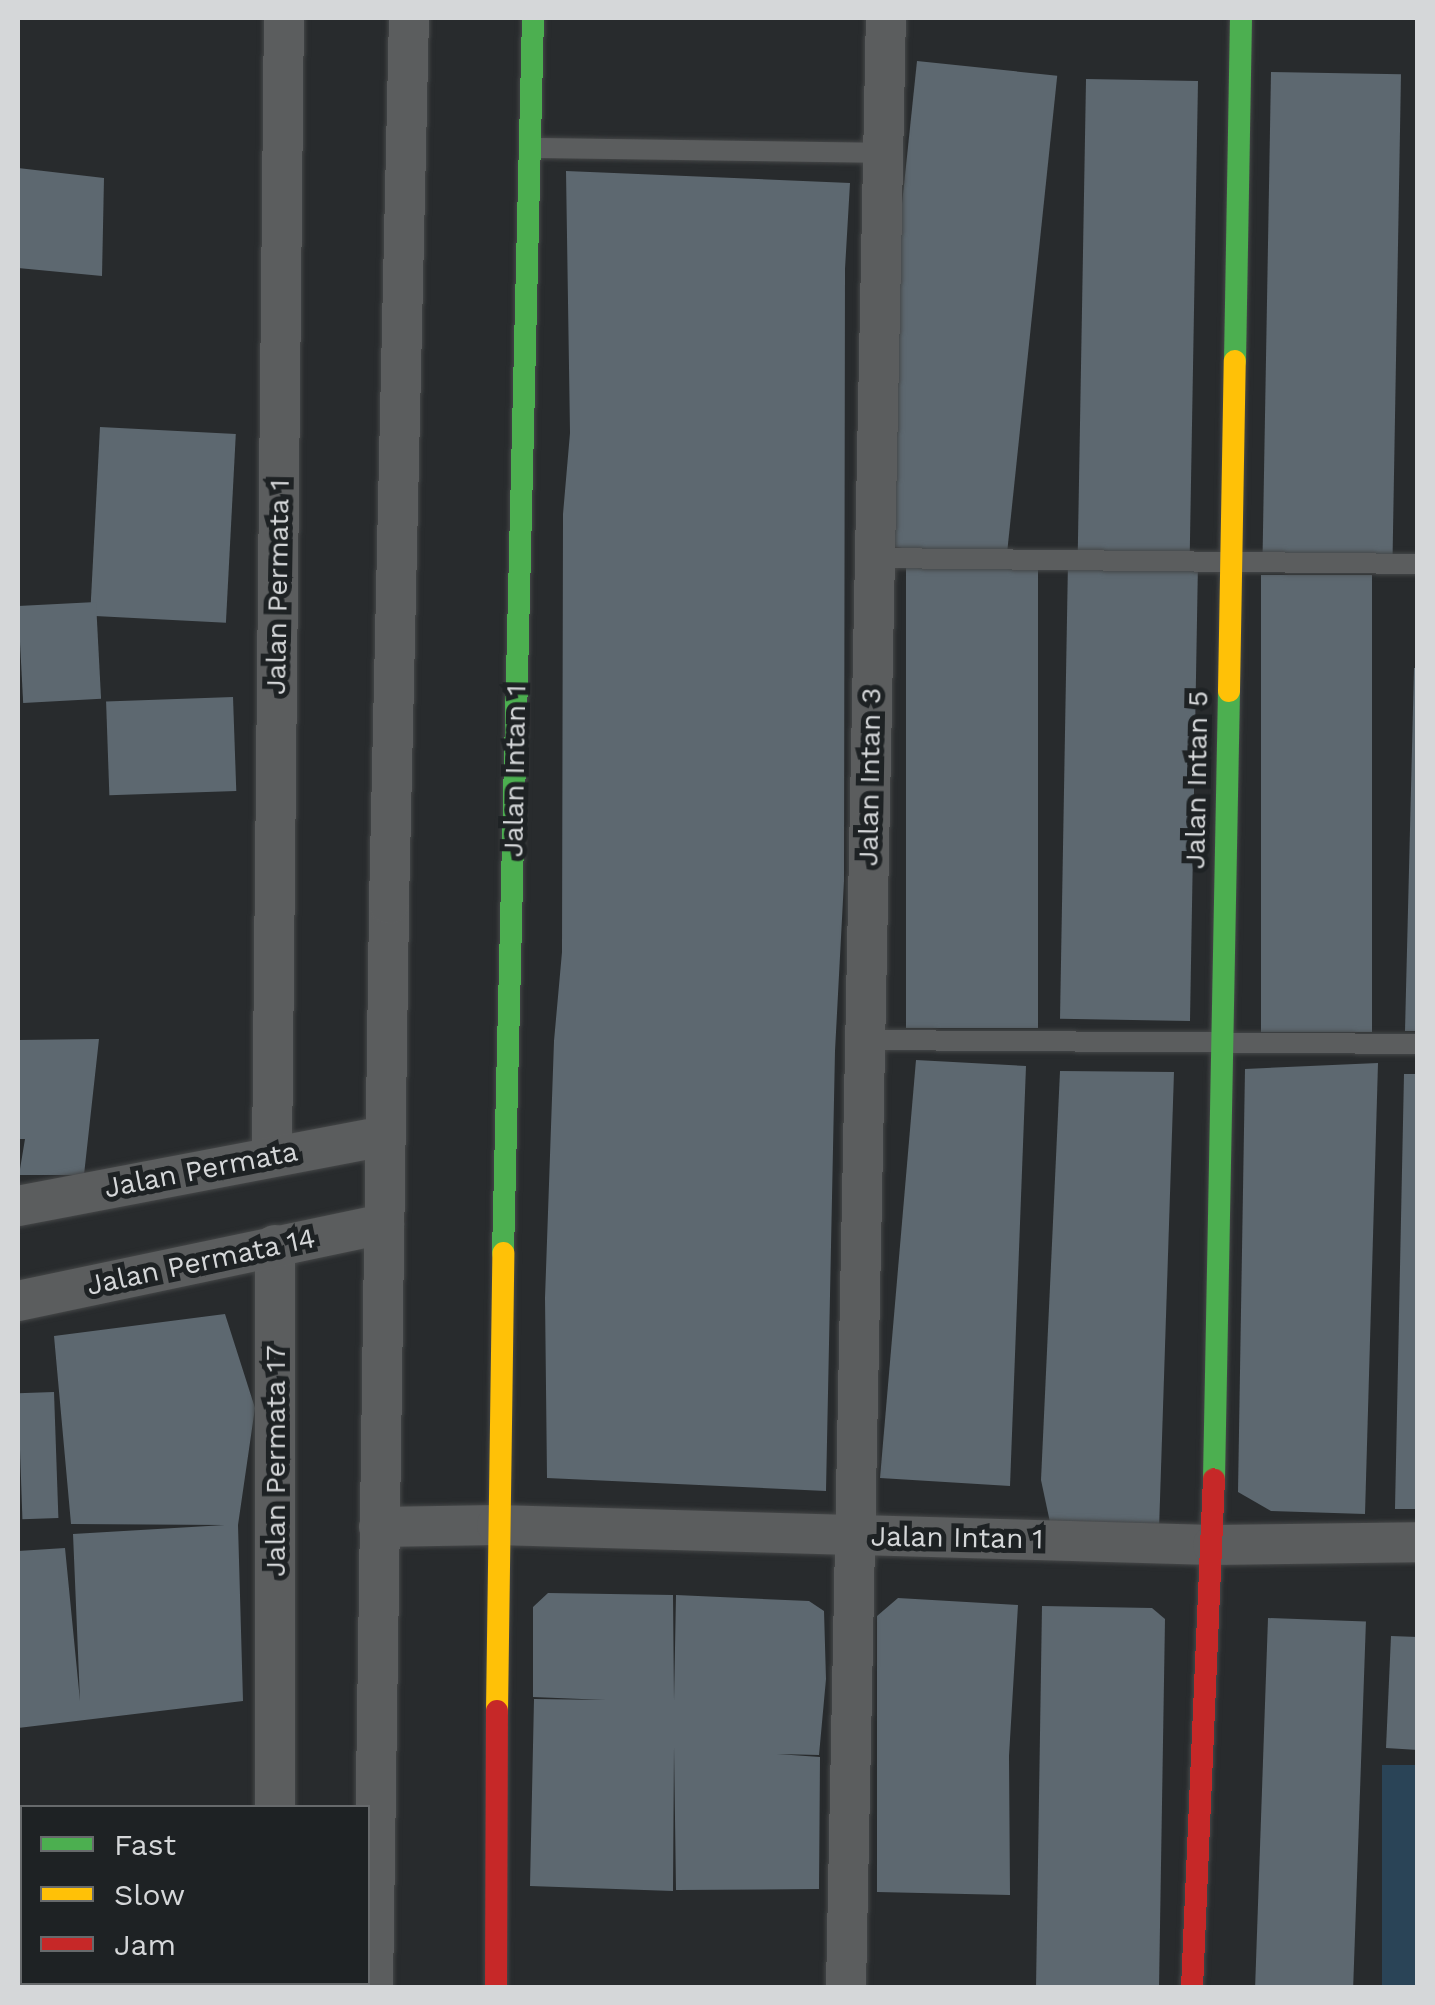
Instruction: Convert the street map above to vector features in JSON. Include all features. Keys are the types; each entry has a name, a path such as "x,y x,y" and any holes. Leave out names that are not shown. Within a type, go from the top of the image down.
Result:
{"street":[{"name":"Jalan Permata 1","path":"272,1156 284,18"},
{"path":"373,1988 408,18"},
{"name":"Jalan Intan 1","path":"496,1988 497,1525 533,18"},
{"name":"Jalan Intan 3","path":"846,1988 886,18"},
{"name":"Jalan Intan 5","path":"1192,1988 1212,1544 1241,18"},
{"name":"Jalan Permata","path":"18,1206 386,1136"},
{"name":"Jalan Permata 14","path":"18,1301 384,1224"},
{"name":"Jalan Permata 17","path":"275,1245 276,1805"},
{"name":"Jalan Intan 1","path":"380,1527 497,1525 1212,1544 1418,1542"}],"lane":[{"path":"530,148 884,154"},
{"path":"875,558 1418,564"},
{"path":"865,1040 1418,1044"}],"shaded area":[{"path":"1382,1765 1417,1765 1417,1987 1382,1987"}],"building":[{"path":"917,61 1057,76 1006,559 866,544"},
{"path":"1271,72 1401,74 1393,557 1263,555"},
{"path":"1086,79 1198,81 1190,556 1078,554"},
{"path":"18,168 104,178 102,276 18,268"},
{"path":"566,171 850,183 845,269 844,881 835,1051 826,1491 547,1478 545,1298 554,1041 562,952 563,514 570,433"},
{"path":"100,427 236,434 226,623 90,616"},
{"path":"1068,560 1198,562 1190,1021 1060,1019"},
{"path":"906,568 1038,568 1038,1028 906,1028"},
{"path":"1261,575 1372,575 1372,1032 1261,1032"},
{"path":"96,602 101,699 23,703 18,606"},
{"path":"1414,668 1418,668 1418,1031 1405,1031"},
{"path":"233,697 236,791 109,795 106,701"},
{"path":"99,1039 84,1175 19,1175 25,1139 18,1139 18,1040"},
{"path":"916,1060 1026,1066 1010,1486 880,1478"},
{"path":"1378,1063 1365,1514 1271,1511 1238,1492 1245,1069"},
{"path":"1060,1071 1174,1072 1159,1530 1051,1527 1041,1480"},
{"path":"1404,1074 1418,1074 1418,1509 1395,1509"},
{"path":"225,1314 255,1408 238,1525 243,1701 18,1728 18,1551 65,1548 80,1701 73,1534 225,1525 71,1524 54,1336"},
{"path":"54,1392 58,1518 22,1519 18,1393"},
{"path":"548,1593 673,1595 674,1701 676,1595 809,1601 824,1611 826,1679 819,1755 777,1754 820,1757 819,1889 676,1890 674,1746 673,1891 530,1886 534,1699 606,1700 533,1697 533,1607"},
{"path":"898,1598 1018,1605 1009,1756 1010,1895 877,1892 877,1616"},
{"path":"1042,1606 1152,1608 1165,1619 1159,1988 1036,1988"},
{"path":"1268,1618 1366,1621 1353,1988 1255,1988"},
{"path":"1391,1636 1418,1637 1418,1750 1386,1748"}],"traffic: fast":[{"path":"503,1253 533,18"},
{"path":"1235,361 1241,18"},
{"path":"1214,1479 1229,691"}],"traffic: slow":[{"path":"1229,691 1235,361"},
{"path":"497,1711 503,1253"}],"traffic: jam":[{"path":"1192,1988 1214,1479"},
{"path":"496,1988 497,1711"}]}
